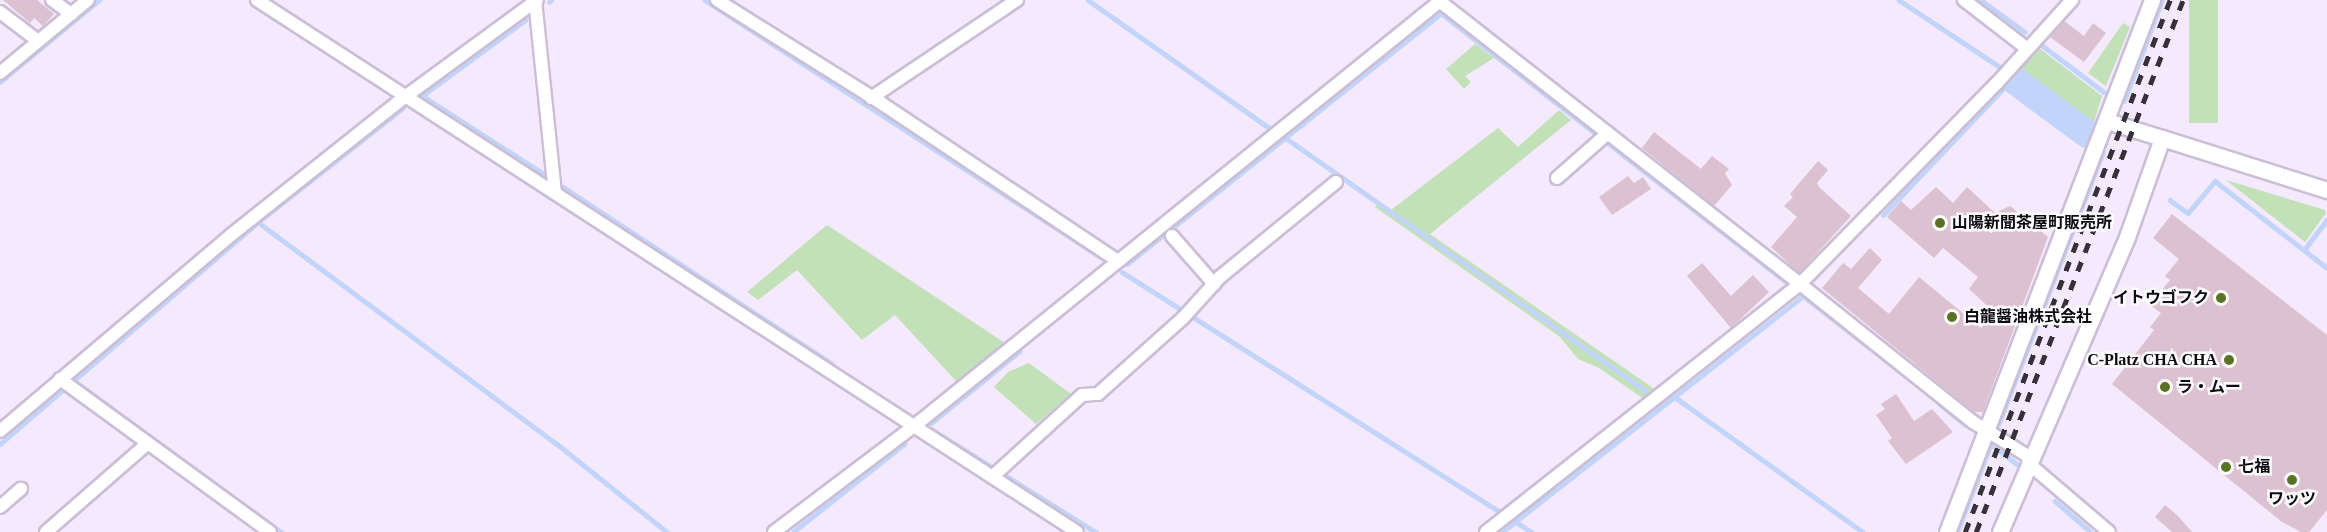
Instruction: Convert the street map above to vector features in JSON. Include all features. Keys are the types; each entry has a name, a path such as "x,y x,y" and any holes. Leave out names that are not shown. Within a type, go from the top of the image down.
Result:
{"street":[{"path":"52,0 71,14"},
{"path":"0,73 88,0"},
{"path":"257,0 913,427 996,472 1077,532"},
{"path":"717,0 871,98 1118,261"},
{"path":"871,98 1017,0"},
{"path":"1964,0 2026,48"},
{"path":"1486,532 1800,284 1997,83 2026,48 2072,0"},
{"path":"1947,532 1991,433 2152,0"},
{"path":"0,431 64,382 231,235 406,96 536,1"},
{"path":"536,1 555,193"},
{"path":"774,532 913,427 1439,1 1604,138 1800,284 1991,433 2030,460 2109,532"},
{"path":"0,12 38,41"},
{"path":"2107,121 2327,190"},
{"path":"1557,178 1604,138"},
{"path":"2000,532 2127,237 2162,138"},
{"path":"996,472 1082,395 1098,394 1187,314 1214,284 1336,182"},
{"path":"1172,236 1214,284"},
{"path":"64,382 265,531"},
{"path":"46,532 148,443"},
{"path":"0,507 21,489"}],"green space":[{"path":"2189,0 2218,0 2218,123 2189,123"},
{"path":"2123,23 2130,27 2106,86 2088,73"},
{"path":"1475,44 1494,58 1465,76 1471,82 1464,89 1446,69"},
{"path":"2035,45 2102,96 2092,129 2015,72"},
{"path":"1559,110 1571,120 1430,234 1656,390 1644,399 1599,368 1578,359 1560,337 1375,207 1378,202 1391,210 1498,128 1518,147"},
{"path":"2226,180 2325,210 2326,213 2305,242"},
{"path":"827,225 1005,343 957,382 895,315 862,340 797,270 758,300 747,292"},
{"path":"1029,363 1071,394 1036,424 994,387 1008,372"}],"building":[{"path":"3,0 37,0 54,14 43,26 34,18 30,23"},
{"path":"2064,21 2084,36 2093,23 2106,33 2084,62 2050,37"},
{"path":"1654,132 1701,169 1712,156 1729,169 1725,173 1732,185 1714,206 1642,148"},
{"path":"1818,161 1828,170 1817,183 1819,187 1851,216 1799,273 1771,247 1797,217 1784,206 1793,197 1790,194"},
{"path":"1628,176 1634,183 1643,177 1651,189 1612,215 1599,197"},
{"name":"白龍醤油株式会社","path":"1936,187 1953,203 1967,187 1995,213 2010,206 2048,237 1983,412 1974,412 1822,288 1843,263 1851,269 1870,248 1882,260 1858,288 1889,314 1919,277 1981,328 1994,312 1969,289 1978,277 1943,248 1934,258 1887,217 1901,201 1911,210"},
{"name":"C-Platz CHA CHA","path":"2172,214 2327,335 2327,510 2309,532 2301,532 2282,522 2112,384 2154,330 2150,327 2161,313 2150,305 2170,280 2165,276 2179,259 2153,238"},
{"path":"1702,263 1731,296 1753,275 1769,292 1731,328 1687,276"},
{"path":"1896,394 1914,421 1932,409 1953,432 1906,464 1888,441 1892,438 1876,415 1885,409 1881,404"},
{"path":"2165,505 2192,532 2172,532 2155,517"}],"waterway":[{"path":"0,82 99,0"},
{"path":"705,0 1105,260"},
{"path":"1088,0 1271,129"},
{"path":"1899,0 2000,67"},
{"path":"1981,0 2025,32"},
{"path":"2124,101 2162,0"},
{"path":"1127,264 1441,13 1785,281"},
{"path":"419,98 525,20"},
{"path":"2039,43 2104,92"},
{"path":"2010,77 2087,134"},
{"path":"1883,215 2012,79"},
{"path":"424,97 547,176"},
{"path":"0,444 258,222 403,108"},
{"path":"1286,138 1646,391"},
{"path":"1957,532 2103,152"},
{"path":"2170,200 2188,213 2215,181 2327,268"},
{"path":"563,187 831,363"},
{"path":"2304,250 2327,219"},
{"path":"258,222 556,443 667,532"},
{"path":"1122,272 1531,532"},
{"path":"1801,294 1915,383"},
{"path":"1502,532 1804,295"},
{"path":"931,423 1020,351"},
{"path":"72,379 281,532"},
{"path":"1675,397 1863,532"},
{"path":"1940,404 1966,425"},
{"path":"931,429 1096,532"},
{"path":"1990,443 2017,464"},
{"path":"793,532 904,444"},
{"path":"2055,501 2091,532"}],"railway":[{"path":"1965,532 2170,0"},
{"path":"1976,532 2183,0"}],"place":[{"name":"山陽新聞茶屋町販売所","path":"1940,223"},
{"name":"イトウゴフク","path":"2221,298"},
{"name":"白龍醤油株式会社","path":"1952,317"},
{"name":"C-Platz CHA CHA","path":"2229,360"},
{"name":"ラ・ムー","path":"2165,387"},
{"name":"七福","path":"2226,467"},
{"name":"ワッツ","path":"2292,480"}]}
